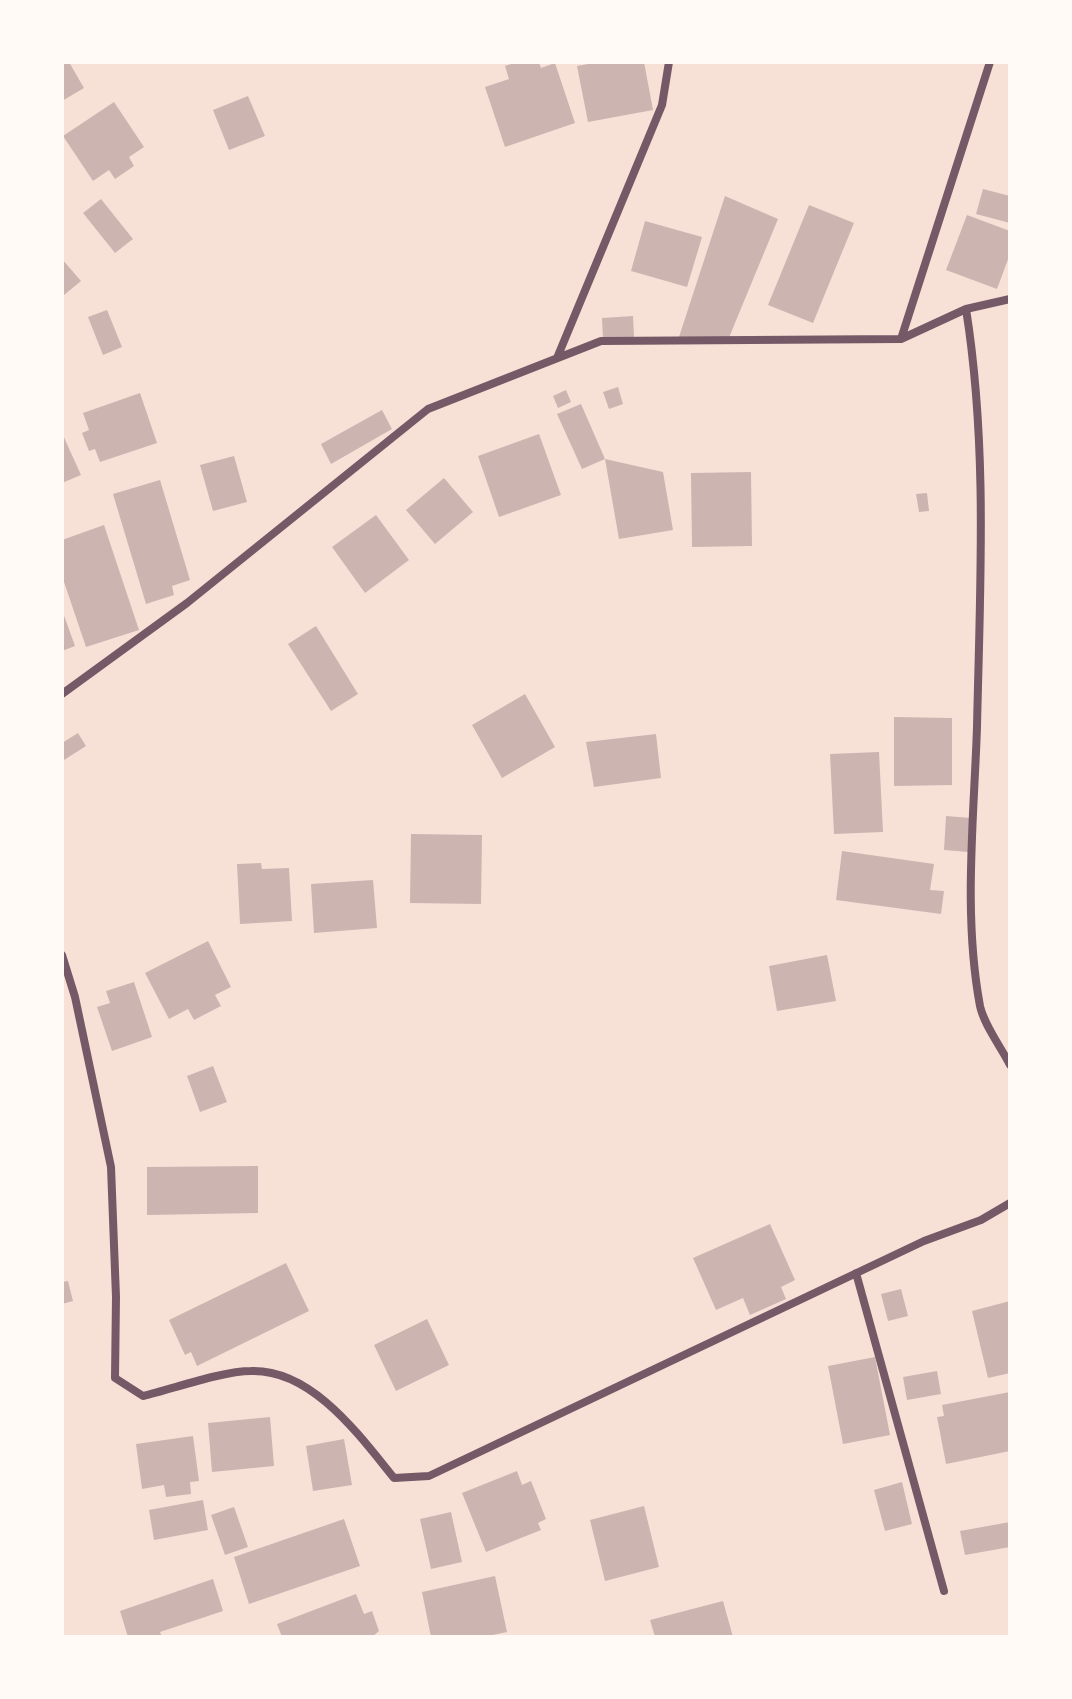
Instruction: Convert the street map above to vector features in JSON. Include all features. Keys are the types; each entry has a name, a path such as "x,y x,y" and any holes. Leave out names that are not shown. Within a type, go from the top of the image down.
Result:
{"street":[{"path":"557,358 662,105 669,62"},
{"path":"901,339 990,62"},
{"path":"62,694 187,603 428,409 601,341 901,339 966,309 1010,299"},
{"path":"966,309 978,385 979,467 980,600 971,893 980,1008 1010,1065"},
{"path":"62,955 75,997 111,1167 116,1297 115,1378 143,1396 252,1370 303,1383 361,1438 394,1478 429,1476 924,1241 981,1220 1010,1203"},
{"path":"856,1273 944,1591"}],"building":[{"path":"62,62 69,62 84,88 62,101"},
{"path":"517,62 539,62 541,68 555,63 575,123 505,147 485,87 509,79 505,66"},
{"path":"599,62 644,62 653,110 588,122 577,66"},
{"path":"248,96 265,136 229,150 213,110"},
{"path":"114,102 144,147 129,157 134,166 115,179 109,170 93,181 63,136"},
{"path":"983,189 1010,196 1010,223 976,214"},
{"path":"725,196 778,219 728,340 678,340"},
{"path":"101,199 133,239 115,253 83,213"},
{"path":"809,205 854,223 813,323 768,305"},
{"path":"967,215 1010,231 1010,254 997,289 946,270"},
{"path":"645,221 702,237 687,287 631,271"},
{"path":"62,259 81,281 64,295 62,292"},
{"path":"107,310 122,347 103,355 88,317"},
{"path":"633,316 634,337 603,339 602,318"},
{"path":"618,387 623,404 609,409 603,392"},
{"path":"566,390 571,402 558,408 553,396"},
{"path":"140,393 157,443 100,462 95,449 89,451 82,433 89,430 83,413"},
{"path":"581,404 605,459 582,469 557,414"},
{"path":"382,410 392,429 331,464 321,444"},
{"path":"62,433 81,475 62,483"},
{"path":"539,434 561,495 499,517 478,456"},
{"path":"234,456 247,502 213,511 200,465"},
{"path":"605,459 663,472 673,530 619,539"},
{"path":"751,472 752,546 692,547 691,473"},
{"path":"444,478 473,512 435,544 406,510"},
{"path":"160,480 190,580 172,586 174,595 146,604 113,494"},
{"path":"927,493 929,511 919,512 916,494"},
{"path":"376,515 409,560 365,593 332,547"},
{"path":"104,525 139,630 86,647 62,576 62,540"},
{"path":"62,610 75,646 62,651"},
{"path":"316,626 358,694 331,711 288,644"},
{"path":"525,694 555,747 502,778 472,725"},
{"path":"894,717 952,718 952,785 894,786"},
{"path":"78,733 86,746 64,760 62,743"},
{"path":"656,734 661,778 594,787 586,742"},
{"path":"879,752 883,832 834,834 830,754"},
{"path":"946,816 971,818 969,852 944,850"},
{"path":"411,834 482,835 481,904 410,903"},
{"path":"842,851 934,864 930,890 944,891 941,914 836,900"},
{"path":"261,863 262,869 289,868 292,921 240,924 237,864"},
{"path":"373,880 377,928 314,933 311,884"},
{"path":"208,941 231,987 215,995 221,1006 194,1020 188,1009 169,1019 145,973"},
{"path":"827,955 836,1001 777,1011 769,966"},
{"path":"134,982 152,1037 112,1051 97,1007 110,1003 106,991"},
{"path":"213,1066 227,1102 200,1112 187,1076"},
{"path":"258,1166 258,1213 147,1215 147,1167"},
{"path":"770,1224 795,1280 781,1287 786,1299 750,1315 743,1298 716,1310 693,1258"},
{"path":"286,1263 309,1311 197,1366 191,1352 185,1355 169,1320"},
{"path":"68,1281 73,1301 62,1304 62,1282"},
{"path":"901,1289 908,1316 888,1321 881,1294"},
{"path":"1010,1301 1010,1373 988,1378 972,1311"},
{"path":"427,1319 449,1365 396,1391 374,1345"},
{"path":"875,1357 890,1435 843,1444 828,1366"},
{"path":"937,1371 941,1394 907,1400 903,1377"},
{"path":"1010,1392 1010,1451 946,1464 937,1417 944,1416 942,1405"},
{"path":"270,1417 274,1466 212,1472 208,1423"},
{"path":"193,1436 199,1481 190,1482 191,1494 166,1497 164,1485 142,1489 136,1444"},
{"path":"344,1439 352,1485 313,1491 306,1446"},
{"path":"517,1471 522,1485 531,1481 546,1519 538,1523 541,1530 486,1552 462,1493"},
{"path":"902,1482 912,1524 885,1531 874,1490"},
{"path":"203,1500 208,1530 154,1540 149,1510"},
{"path":"644,1506 659,1567 605,1581 590,1520"},
{"path":"234,1507 248,1547 225,1555 211,1515"},
{"path":"451,1512 462,1562 431,1569 420,1519"},
{"path":"344,1519 360,1566 249,1604 234,1557"},
{"path":"1010,1522 1010,1547 965,1555 960,1531"},
{"path":"495,1576 507,1632 483,1637 431,1637 422,1592"},
{"path":"213,1579 223,1611 160,1632 162,1637 128,1637 120,1611"},
{"path":"356,1594 364,1614 372,1611 379,1631 372,1637 282,1637 277,1624"},
{"path":"723,1601 733,1637 655,1637 650,1620"}]}
